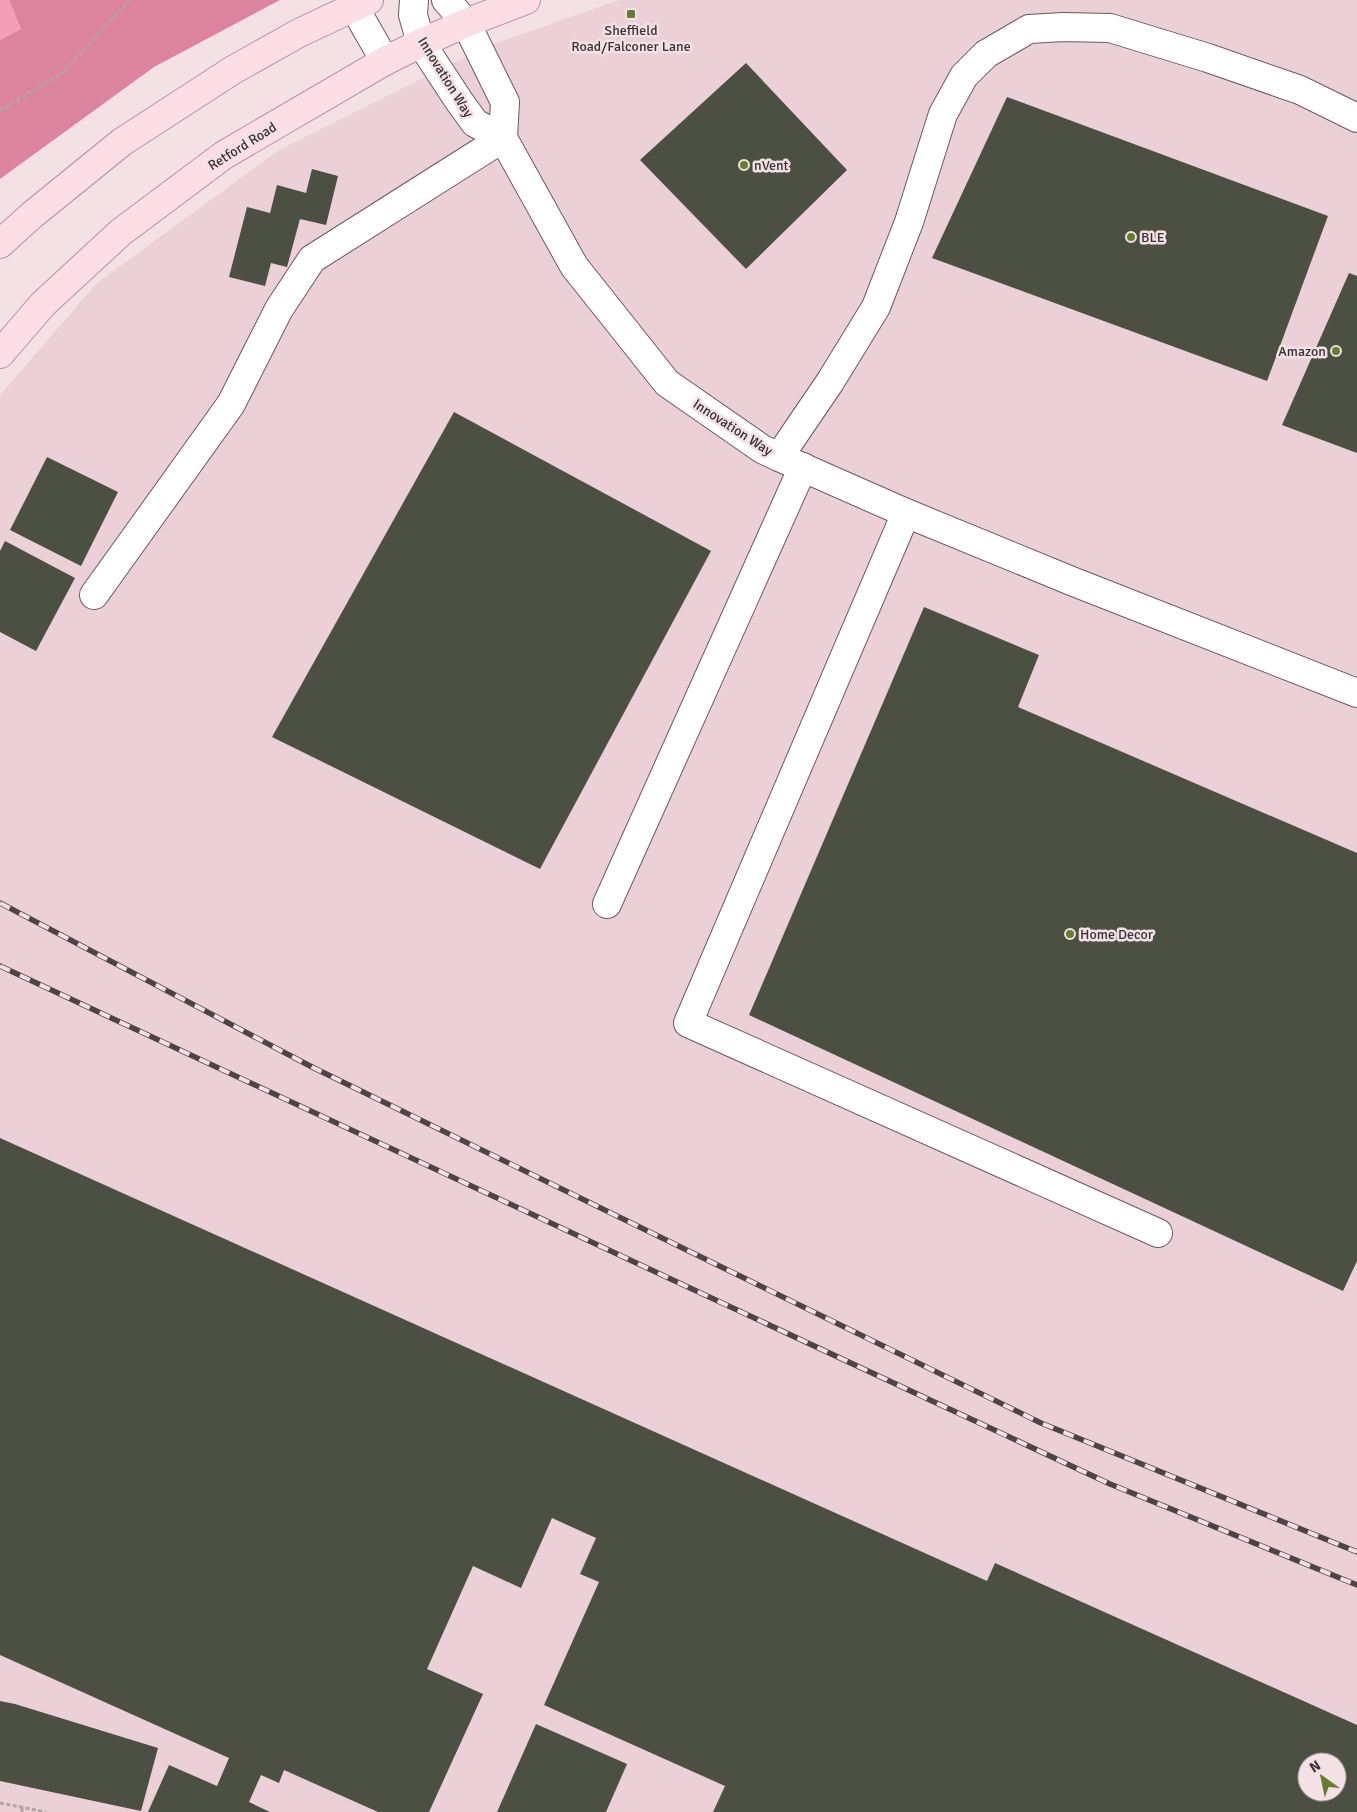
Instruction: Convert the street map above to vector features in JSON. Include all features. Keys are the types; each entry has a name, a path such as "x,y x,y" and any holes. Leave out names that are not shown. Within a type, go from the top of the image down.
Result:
{"main road":[{"name":"Retford Road","path":"0,354 43,304 129,226 224,155 421,42 526,0"},
{"path":"0,244 32,215 122,142 233,70 358,2"}],"street":[{"name":"Innovation Way","path":"414,0 413,15 421,42 475,123 503,138 574,266 667,383 762,449 906,513 1074,582 1357,693"},
{"path":"94,595 231,404 280,309 312,259 503,138 505,102 466,23 446,0"},
{"path":"358,2 385,61"},
{"path":"607,904 791,462 830,382 876,307 909,222 943,114 964,76 986,54 1028,29 1063,27 1110,28 1208,58 1300,90 1357,118"},
{"path":"906,513 688,1023 1158,1233"}],"path":[{"path":"0,111 62,73 130,0"},
{"path":"0,1803 46,1812"},
{"path":"22,1807 22,1812"}],"shaded area":[{"path":"0,0 9,0 21,29 0,40"},
{"path":"9,0 280,0 154,67 0,179 0,40 21,29"},
{"path":"619,0 1357,0 1357,1812 0,1812 0,395 97,283 279,150 485,47"}],"building":[{"name":"nVent","path":"746,63 847,170 746,269 640,160"},
{"name":"BLE","path":"1007,97 1328,216 1267,381 932,258"},
{"path":"312,169 338,176 326,225 300,219 287,267 271,263 265,286 229,277 247,207 270,213 277,185 306,193"},
{"name":"Amazon","path":"1349,273 1357,276 1357,453 1282,425"},
{"path":"454,412 711,551 540,869 272,737"},
{"path":"47,457 118,492 81,566 10,530"},
{"path":"5,541 75,578 36,651 0,632 0,551"},
{"name":"Home Decor","path":"924,607 1039,655 1018,707 1357,853 1357,1261 1343,1291 749,1015"},
{"path":"0,1138 987,1581 995,1563 1357,1725 1357,1812 713,1812 725,1786 544,1705 599,1582 580,1574 596,1538 552,1518 521,1588 473,1566 427,1669 483,1694 429,1812 378,1812 284,1770 279,1783 261,1775 249,1802 270,1812 148,1812 169,1765 217,1786 229,1758 0,1655"},
{"path":"0,1701 158,1748 141,1811 0,1781"},
{"path":"536,1724 627,1764 606,1812 497,1812"}],"railway":[{"path":"0,903 312,1067 1041,1423 1357,1552"},
{"path":"0,966 1110,1484 1357,1585"}],"place":[{"name":"Sheffield Road/Falconer Lane","path":"631,14"},
{"name":"nVent","path":"744,165"},
{"name":"BLE","path":"1131,237"},
{"name":"Amazon","path":"1336,351"},
{"name":"Home Decor","path":"1070,934"}]}
